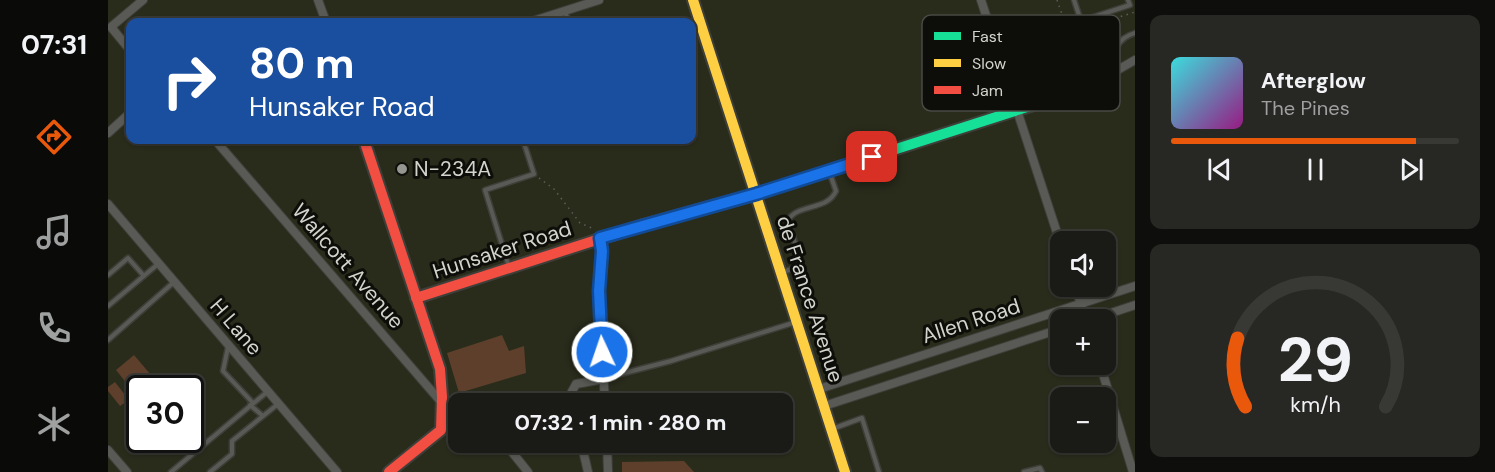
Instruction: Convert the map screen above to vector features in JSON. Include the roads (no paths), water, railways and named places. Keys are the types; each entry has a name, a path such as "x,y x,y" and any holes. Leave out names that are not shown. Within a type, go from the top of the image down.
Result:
{"street":[{"path":"126,45 111,27 143,0"},
{"path":"318,0 325,18"},
{"path":"543,18 599,0"},
{"name":"de France Avenue","path":"693,0 846,472"},
{"path":"981,0 986,15"},
{"name":"Hunsaker Road","path":"1120,69 1135,60"},
{"name":"Hunsaker Road","path":"416,298 600,238 756,194 1015,111"},
{"path":"1018,111 1056,231"},
{"path":"108,133 126,117"},
{"name":"Wallcott Avenue","path":"218,144 442,404"},
{"path":"365,144 440,369 441,430 389,472"},
{"name":"H Lane","path":"108,204 337,472"},
{"path":"600,238 602,251 599,291 605,393"},
{"name":"Allen Road","path":"819,389 1135,286"},
{"path":"1079,297 1083,309"},
{"path":"1116,311 1135,305"},
{"name":"Allen Road","path":"824,406 1050,332"},
{"path":"1103,375 1133,472"},
{"path":"571,393 576,384 604,379"},
{"path":"442,404 448,405"},
{"path":"108,450 126,472"},
{"path":"513,453 528,472"},
{"path":"584,453 588,472"},
{"path":"607,453 608,472"}],"lane":[{"path":"1074,0 1079,15"},
{"path":"1099,15 1130,5 1128,0"},
{"path":"565,11 567,18"},
{"path":"1120,41 1135,33"},
{"path":"509,268 485,190 534,174 523,144"},
{"path":"781,273 801,263 788,220 794,213 832,198 836,191 829,171"},
{"path":"108,275 128,258 144,276"},
{"path":"108,298 110,305 158,264"},
{"path":"108,340 174,282"},
{"path":"604,379 797,322"},
{"path":"228,346 223,371 263,416"},
{"path":"171,472 267,391"},
{"path":"210,472 232,454 232,441 278,404"},
{"path":"832,429 862,418 879,472"},
{"path":"1024,472 1040,468 1042,472"}],"place":[{"name":"N-234A","path":"402,169"}]}
